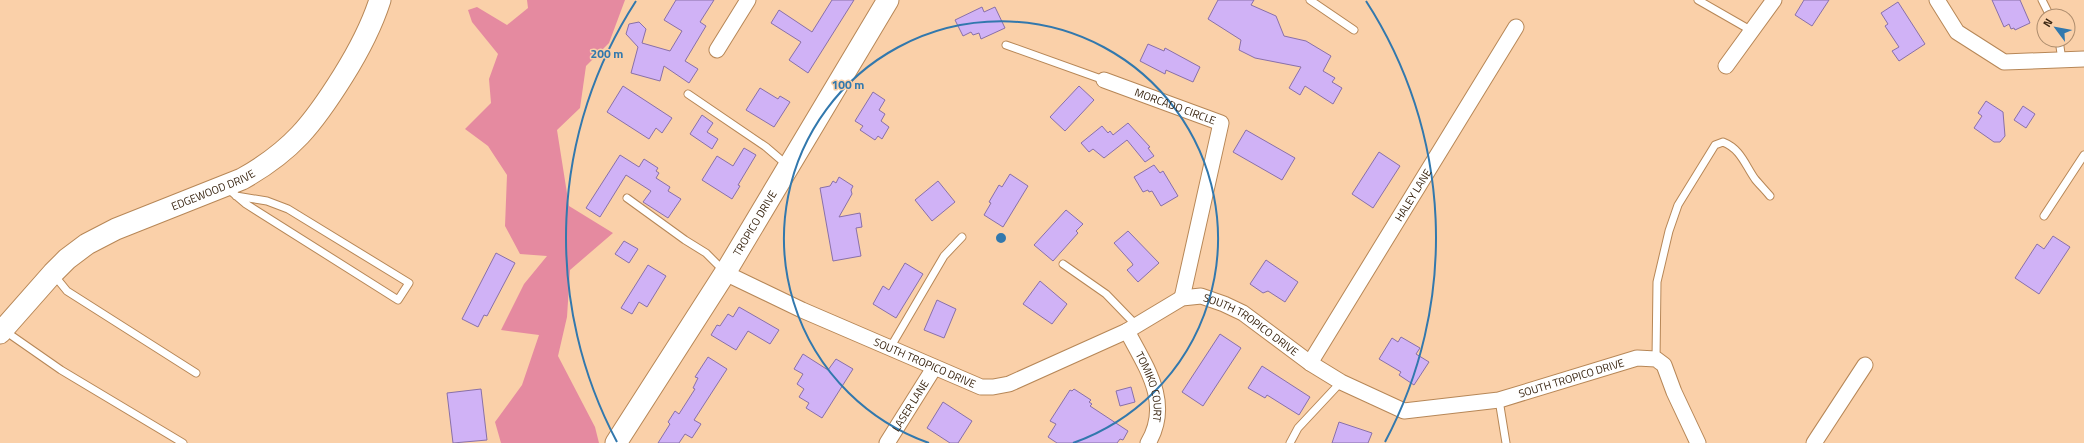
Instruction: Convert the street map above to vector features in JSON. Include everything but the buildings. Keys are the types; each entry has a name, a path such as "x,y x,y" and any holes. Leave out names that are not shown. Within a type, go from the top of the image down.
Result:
{"street":[{"name":"EDGEWOOD DRIVE","path":"2,331 53,273 77,251 101,236 230,191 242,179 275,158 290,146 311,124 361,46 380,0"},
{"path":"717,50 748,0"},
{"name":"TROPICO DRIVE","path":"616,443 725,273 888,0"},
{"path":"1726,66 1774,0"},
{"path":"1937,0 1957,32 2004,62 2084,59"},
{"name":"HALEY LANE","path":"1310,363 1516,27"},
{"name":"MORCADO CIRCLE","path":"1104,80 1221,122 1182,298"},
{"name":"SOUTH TROPICO DRIVE","path":"725,273 934,368 980,387 993,387 1009,384 1132,329 1182,298 1201,296 1243,312 1310,363 1341,382 1404,411 1499,400 1637,358 1656,359"},
{"name":"TOMIKO COURT","path":"1132,329 1152,380 1159,404 1157,420 1148,443"},
{"path":"1656,359 1664,364 1674,392 1698,443"},
{"path":"1814,443 1865,365"},
{"name":"LASER LANE","path":"887,443 934,368"}],"lane":[{"path":"1310,0 1354,30"},
{"path":"1698,0 1752,31"},
{"name":"MORCADO CIRCLE","path":"1006,45 1104,80"},
{"path":"2060,48 2062,60"},
{"path":"688,94 766,147 789,166"},
{"path":"1656,359 1657,282 1669,231 1678,205 1715,145 1723,142 1730,144 1742,156 1755,179 1770,196"},
{"path":"2044,216 2084,155"},
{"path":"230,191 267,201 288,209 409,283 398,300 246,204 230,191"},
{"path":"626,198 706,253 725,273"},
{"path":"890,348 944,256 962,237"},
{"path":"1063,264 1106,294 1132,329"},
{"path":"53,273 67,291 196,373"},
{"path":"2,331 61,370 183,443"},
{"path":"1290,443 1298,428 1341,382"},
{"path":"1499,400 1506,443"}],"shaded area":[{"path":"527,0 625,0 609,43 586,66 580,108 557,130 569,206 613,233 570,270 567,317 558,356 595,427 599,443 501,443 495,422 522,385 539,335 501,330 524,284 547,256 520,254 505,226 507,175 488,146 465,129 491,103 489,79 498,54 472,22 468,10 477,7 507,25 528,8"}]}
